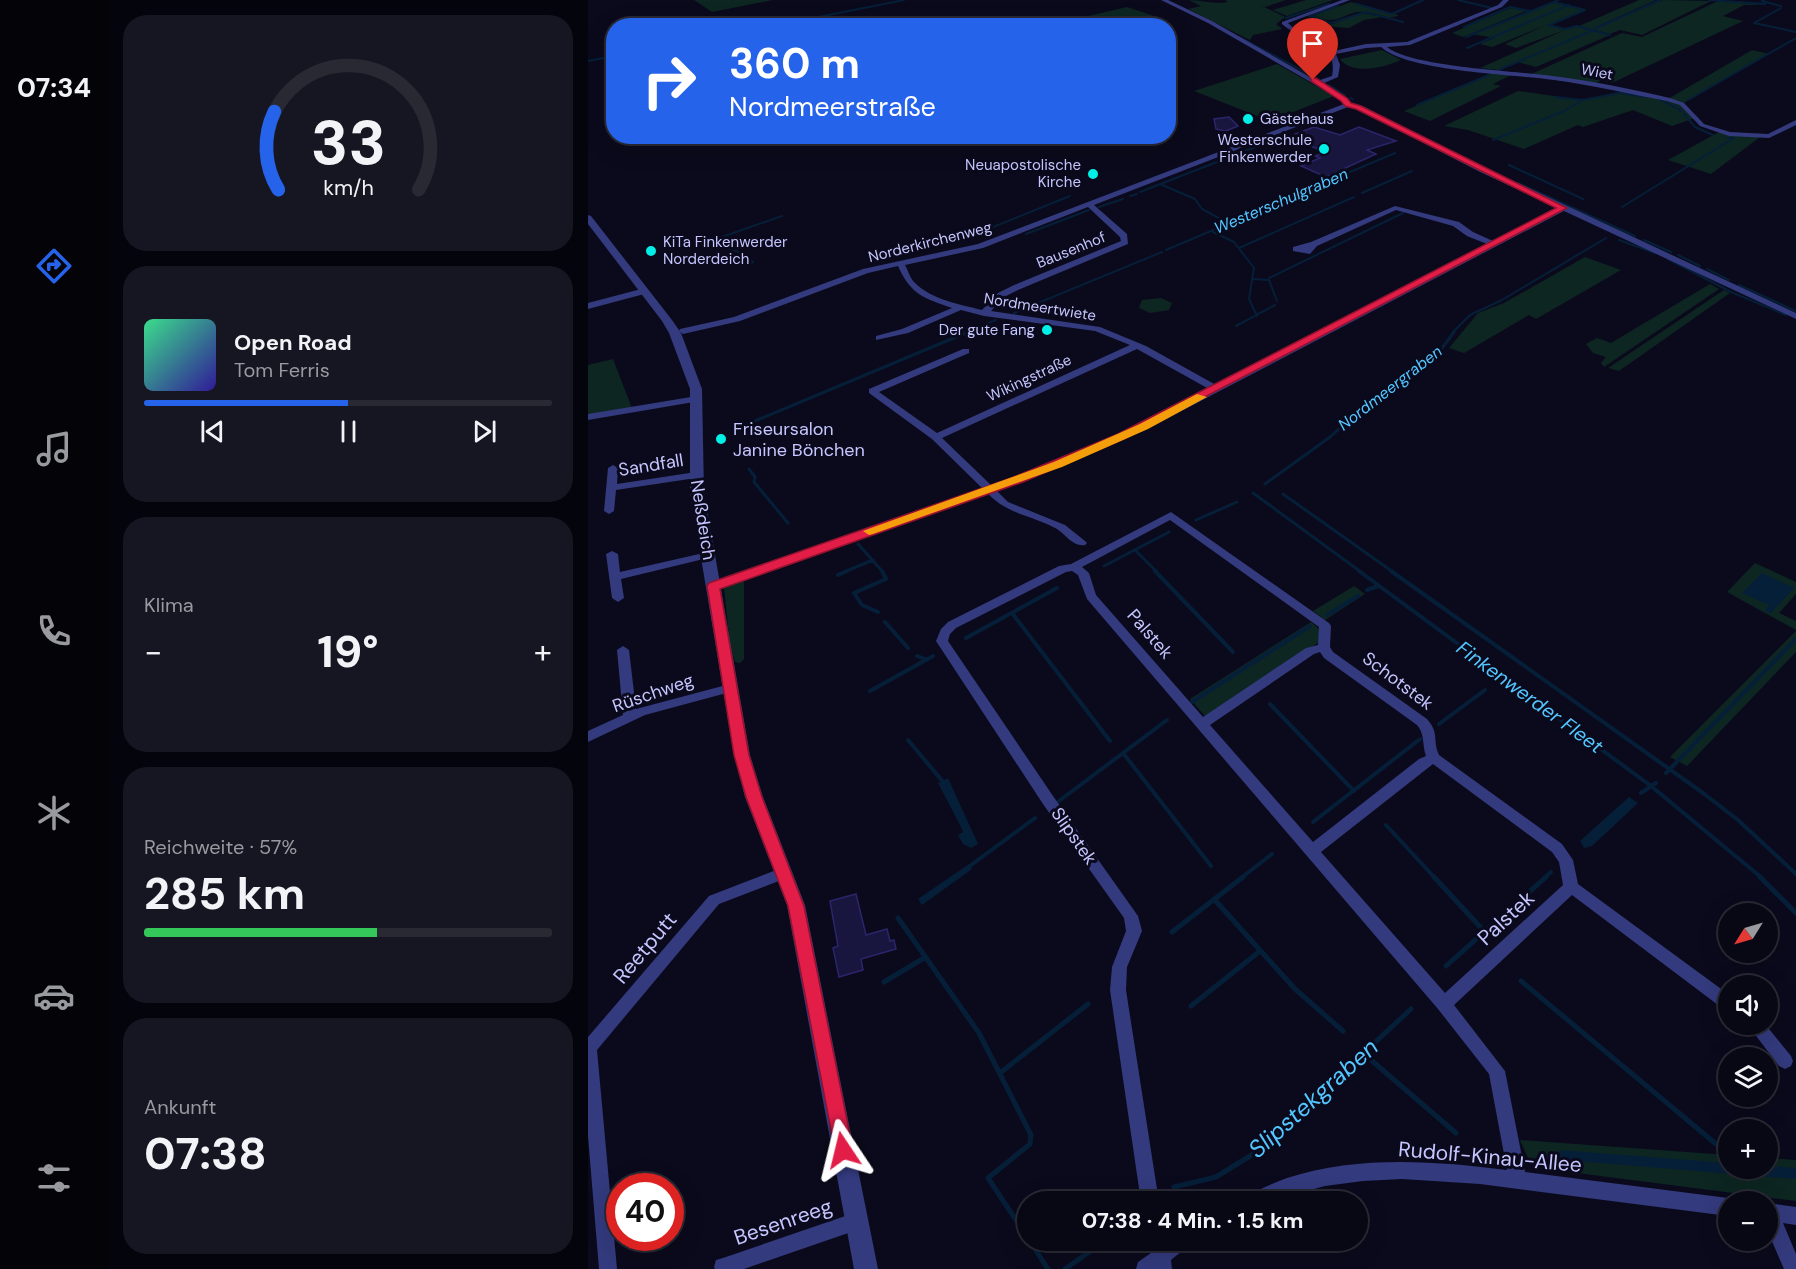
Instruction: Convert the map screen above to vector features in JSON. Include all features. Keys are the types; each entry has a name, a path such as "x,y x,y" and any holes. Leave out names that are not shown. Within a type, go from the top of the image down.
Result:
{"street":[{"path":"1164,0 1210,22 1318,83 1344,99 1348,105 1359,108 1563,208 1796,316"},
{"path":"1318,83 1335,77 1339,65 1333,53 1284,23 1347,0"},
{"path":"1333,53 1366,46 1406,45 1433,36 1500,6 1506,0"},
{"name":"Wiet","path":"1383,46 1386,51 1416,62 1555,78 1668,99 1682,104 1702,125 1729,134 1769,136 1796,122"},
{"name":"Norderkirchenweg","path":"679,332 737,319 856,274 980,246 1348,105"},
{"name":"Bausenhof","path":"984,313 1000,295 1125,242 1124,236 1090,205"},
{"path":"1314,244 1395,208 1456,224 1470,234 1493,243"},
{"path":"713,586 990,490 1122,436 1563,208"},
{"name":"Neßdeich","path":"588,218 679,332 693,380 698,399 696,475 730,688 747,777 796,906 807,953 866,1269"},
{"name":"Nordmeertwiete","path":"901,264 902,270 914,285 933,298 958,308 1096,328 1216,389"},
{"path":"588,306 645,291"},
{"path":"879,338 905,331 958,308"},
{"name":"Wikingstraße","path":"936,437 1135,346"},
{"path":"966,351 872,392 936,437 1004,504 1061,527 1081,543"},
{"path":"588,417 698,399"},
{"name":"Sandfall","path":"609,511 613,468"},
{"name":"Sandfall","path":"611,488 696,475"},
{"path":"1074,567 1171,515 1325,626 1324,647 1311,651 1203,724"},
{"path":"612,554 618,598"},
{"path":"615,577 708,555"},
{"name":"Palstek","path":"1074,567 1083,573 1091,596 1444,1004 1497,1071 1518,1180"},
{"name":"Slipstek","path":"1074,567 1063,569 952,625 945,632 942,641 1041,790 1131,916 1134,931 1120,958 1117,972 1118,990 1148,1191"},
{"name":"Schotstek","path":"1324,647 1328,655 1422,722 1429,730 1434,758"},
{"path":"623,650 630,716"},
{"name":"Rüschweg","path":"588,737 630,716 730,688"},
{"path":"1312,851 1424,763 1434,758 1557,848 1566,860 1571,886 1718,996"},
{"name":"Reetputt","path":"608,1269 589,1048 714,900 783,873"},
{"name":"Palstek","path":"1444,1004 1571,886"},
{"path":"1764,1035 1785,1061"},
{"name":"Rudolf-Kinau-Allee","path":"1277,1191 1294,1184 1361,1172 1430,1171 1718,1206"},
{"path":"1778,1213 1796,1216"},
{"name":"Besenreeg","path":"723,1266 857,1221"},
{"path":"1778,1235 1793,1269"},
{"path":"1145,1269 1161,1255"}],"green space":[{"path":"694,0 773,0 712,12"},
{"path":"1189,0 1218,3 1228,2 1225,0 1286,0 1265,7 1258,4 1285,17 1276,24 1282,29 1253,35 1250,40 1188,9 1201,6"},
{"path":"1306,0 1333,0 1287,16 1273,10"},
{"path":"1639,0 1656,0 1594,28 1663,0 1711,1 1642,35 1620,30 1610,34 1579,26"},
{"path":"1718,1 1765,5 1744,5 1723,16 1743,21 1612,83 1602,80 1592,85 1527,76 1622,33 1642,37"},
{"path":"1351,2 1398,16 1358,12 1329,20 1312,16"},
{"path":"1554,2 1585,10 1549,26 1563,29 1577,26 1610,35 1536,67 1517,62 1498,70 1480,68 1565,30 1516,48 1505,44 1546,25 1492,47 1480,44 1494,38 1473,34"},
{"path":"1127,7 1157,17 1153,18 1079,18"},
{"path":"1511,8 1526,11 1463,37 1452,33"},
{"path":"1363,13 1382,17 1364,20 1349,28 1307,25 1319,21 1332,24"},
{"path":"1382,50 1401,60 1387,65 1361,69 1345,64 1340,59"},
{"path":"1752,50 1769,54 1682,104 1695,118 1672,126 1633,110 1583,127 1578,125 1524,149 1468,130 1444,126 1518,91 1583,100 1623,91 1668,99"},
{"path":"1277,64 1334,96 1270,121 1194,91"},
{"path":"1494,72 1513,74 1493,84 1501,86 1430,121 1404,111"},
{"path":"1719,132 1760,137 1711,174 1668,160"},
{"path":"1585,257 1621,270 1536,319 1529,315 1464,353 1449,348 1478,313 1504,303"},
{"path":"1710,284 1719,289 1604,367 1601,363 1606,357 1593,353 1586,344 1597,338 1611,343"},
{"path":"1724,290 1730,293 1619,371 1608,368"},
{"path":"1161,298 1172,303 1169,310 1150,313 1139,308 1142,300"},
{"path":"613,359 632,408 588,415 588,365"},
{"path":"1755,563 1796,582 1796,594 1779,613 1796,621 1796,630 1727,592"},
{"path":"744,580 744,659 740,663 735,662 730,646 724,586"},
{"path":"1354,586 1365,594 1325,620 1313,611"},
{"path":"1311,622 1322,631 1318,643 1205,716 1190,699"},
{"path":"1796,631 1796,652 1687,766 1670,757"},
{"path":"1520,1140 1718,1154 1718,1179 1778,1179 1778,1159 1796,1160 1796,1201 1778,1199 1778,1191 1718,1191 1538,1168 1528,1158"}],"water":[{"path":"1762,573 1794,588 1771,613 1765,611 1769,605 1742,593"},
{"path":"948,778 978,844 971,848 963,844 958,835 963,832 938,783"},
{"path":"1629,797 1638,803 1592,846 1584,848 1580,841"},
{"path":"969,864 972,869 922,905 918,899"},
{"path":"1559,1150 1718,1162 1718,1173 1563,1160"},
{"path":"1778,1167 1796,1168 1796,1179 1778,1178"}],"building":[{"path":"1229,117 1238,126 1226,131 1216,129 1214,119"},
{"path":"1314,127 1340,135 1359,127 1396,141 1367,150 1376,154 1326,177 1301,166 1320,158 1315,156 1326,152 1287,137"},
{"path":"856,894 866,935 887,929 890,941 894,940 896,949 861,959 863,970 839,977 833,948 838,946 830,901"}],"waterway":[{"path":"813,18 904,0"},
{"path":"1357,4 1392,14 1423,0"},
{"path":"1458,0 1492,8"},
{"path":"1554,2 1558,0"},
{"path":"1594,29 1660,0"},
{"path":"1709,0 1765,4"},
{"path":"1764,0 1762,1 1781,6"},
{"path":"1466,37 1554,2"},
{"path":"1554,2 1568,6"},
{"path":"1286,18 1329,4"},
{"path":"1338,6 1309,16 1331,23 1366,12 1403,22"},
{"path":"1467,48 1568,6"},
{"path":"1568,6 1585,10 1549,25 1565,29 1577,26 1610,35"},
{"path":"1464,27 1510,7 1530,11"},
{"path":"1781,8 1754,23 1796,32"},
{"path":"1318,20 1304,25 1327,32"},
{"path":"1496,71 1591,31"},
{"path":"1239,37 1318,79"},
{"path":"1688,100 1796,38"},
{"path":"588,61 606,58"},
{"path":"1417,105 1489,75"},
{"path":"1329,85 1345,95"},
{"path":"1583,100 1619,93 1646,97"},
{"path":"1555,97 1583,100"},
{"path":"1659,99 1682,111"},
{"path":"1493,140 1564,111 1583,100"},
{"path":"1364,107 1373,112"},
{"path":"1684,114 1695,127 1713,135"},
{"path":"1378,115 1386,119"},
{"path":"1622,207 1734,138 1727,138"},
{"path":"1160,184 1258,146"},
{"name":"Westerschulgraben","path":"1166,250 1395,153"},
{"path":"1509,165 1583,199"},
{"path":"1362,193 1412,171"},
{"path":"1518,183 1635,236"},
{"path":"1140,192 1160,184"},
{"path":"1160,184 1195,199 1202,209 1228,223"},
{"path":"1130,196 1137,194"},
{"path":"956,242 1070,196"},
{"path":"1239,248 1354,197"},
{"path":"1099,207 1123,199"},
{"path":"1026,234 1089,210"},
{"path":"1269,278 1403,213"},
{"path":"696,246 782,216"},
{"path":"1213,232 1234,242 1254,268 1252,279"},
{"name":"Nordmeergraben","path":"1452,333 1470,315 1502,300 1606,238"},
{"path":"1619,240 1655,253"},
{"path":"1644,240 1671,252"},
{"path":"709,242 742,253 753,262 744,266"},
{"name":"Westerschulgraben","path":"1014,313 1162,252"},
{"path":"1678,255 1700,266"},
{"path":"1668,259 1731,292 1786,315"},
{"path":"1707,269 1729,280"},
{"path":"1252,279 1269,280 1277,301"},
{"path":"1252,279 1249,299 1257,315"},
{"path":"1739,285 1796,311"},
{"path":"1257,315 1275,305"},
{"path":"1236,326 1257,315"},
{"path":"964,333 996,320"},
{"path":"755,421 968,332"},
{"name":"Nordmeergraben","path":"1265,484 1330,437 1371,400 1440,351 1454,332"},
{"path":"749,469 755,477 754,482 788,523"},
{"name":"Finkenwerder Fleet","path":"1253,493 1361,572"},
{"path":"1283,494 1393,572"},
{"name":"Nordmeergraben","path":"1196,520 1237,502"},
{"name":"Nordmeergraben","path":"1104,566 1169,532"},
{"path":"858,544 872,560"},
{"path":"1135,550 1157,572"},
{"path":"844,572 872,560"},
{"path":"872,560 883,572"},
{"path":"838,575 847,571"},
{"path":"878,612 862,605 854,593 886,579 882,571"},
{"path":"1155,571 1233,652"},
{"name":"Finkenwerder Fleet","path":"1359,571 1651,786"},
{"path":"1391,571 1670,769"},
{"path":"1367,590 1378,586"},
{"name":"Nordmeergraben","path":"966,638 1057,588"},
{"path":"1327,615 1358,596"},
{"path":"1012,613 1110,741"},
{"path":"885,622 908,648"},
{"path":"1192,702 1310,626"},
{"path":"1670,769 1796,639"},
{"path":"917,656 925,659"},
{"path":"870,691 933,656"},
{"path":"1439,724 1485,690"},
{"path":"1270,704 1354,791"},
{"path":"1123,753 1167,720"},
{"path":"1354,791 1420,739"},
{"path":"908,740 945,784"},
{"path":"1059,801 1123,753"},
{"path":"1123,753 1211,866"},
{"path":"1666,773 1670,769"},
{"path":"1670,769 1738,820 1796,874"},
{"name":"Finkenwerder Fleet","path":"1651,786 1656,783"},
{"name":"Slipstekgraben","path":"1641,793 1651,786"},
{"name":"Finkenwerder Fleet","path":"1651,786 1762,878"},
{"path":"1313,822 1354,791"},
{"path":"967,868 1035,818"},
{"path":"1386,825 1435,878"},
{"path":"1241,878 1272,854"},
{"name":"Slipstekgraben","path":"1544,878 1551,872"},
{"path":"1214,899 1243,877"},
{"path":"1434,877 1484,931"},
{"name":"Slipstekgraben","path":"1446,966 1546,877"},
{"name":"Finkenwerder Fleet","path":"1760,877 1796,913"},
{"path":"1172,932 1214,899"},
{"path":"1214,899 1295,989 1343,1031"},
{"path":"898,918 979,1033 1031,1135 1030,1144 988,1178 1017,1222"},
{"path":"1191,1006 1260,951"},
{"path":"884,982 924,958"},
{"path":"1521,981 1718,1146"},
{"path":"1000,1073 1088,1004"},
{"name":"Slipstekgraben","path":"1174,1187 1216,1177 1258,1151 1411,1009"},
{"path":"1364,1054 1456,1133"},
{"path":"1552,1156 1566,1157"},
{"path":"1036,1251 1048,1269"},
{"name":"Slipstekgraben","path":"1065,1269 1091,1251"}],"slow traffic":[{"path":"869,531 1058,464 1144,426 1201,397"}],"place":[{"name":"Gästehaus","path":"1248,119"},
{"name":"Westerschule Finkenwerder","path":"1324,149"},
{"name":"Neuapostolische Kirche","path":"1093,174"},
{"name":"KiTa Finkenwerder Norderdeich","path":"651,251"},
{"name":"Der gute Fang","path":"1047,330"},
{"name":"Friseursalon Janine Bönchen","path":"721,439"}],"route":[{"path":"843,1150 807,953 796,906 747,777 713,586 1018,480 1122,436 1159,419 1563,208 1359,108 1348,105 1344,99 1313,80"}]}
